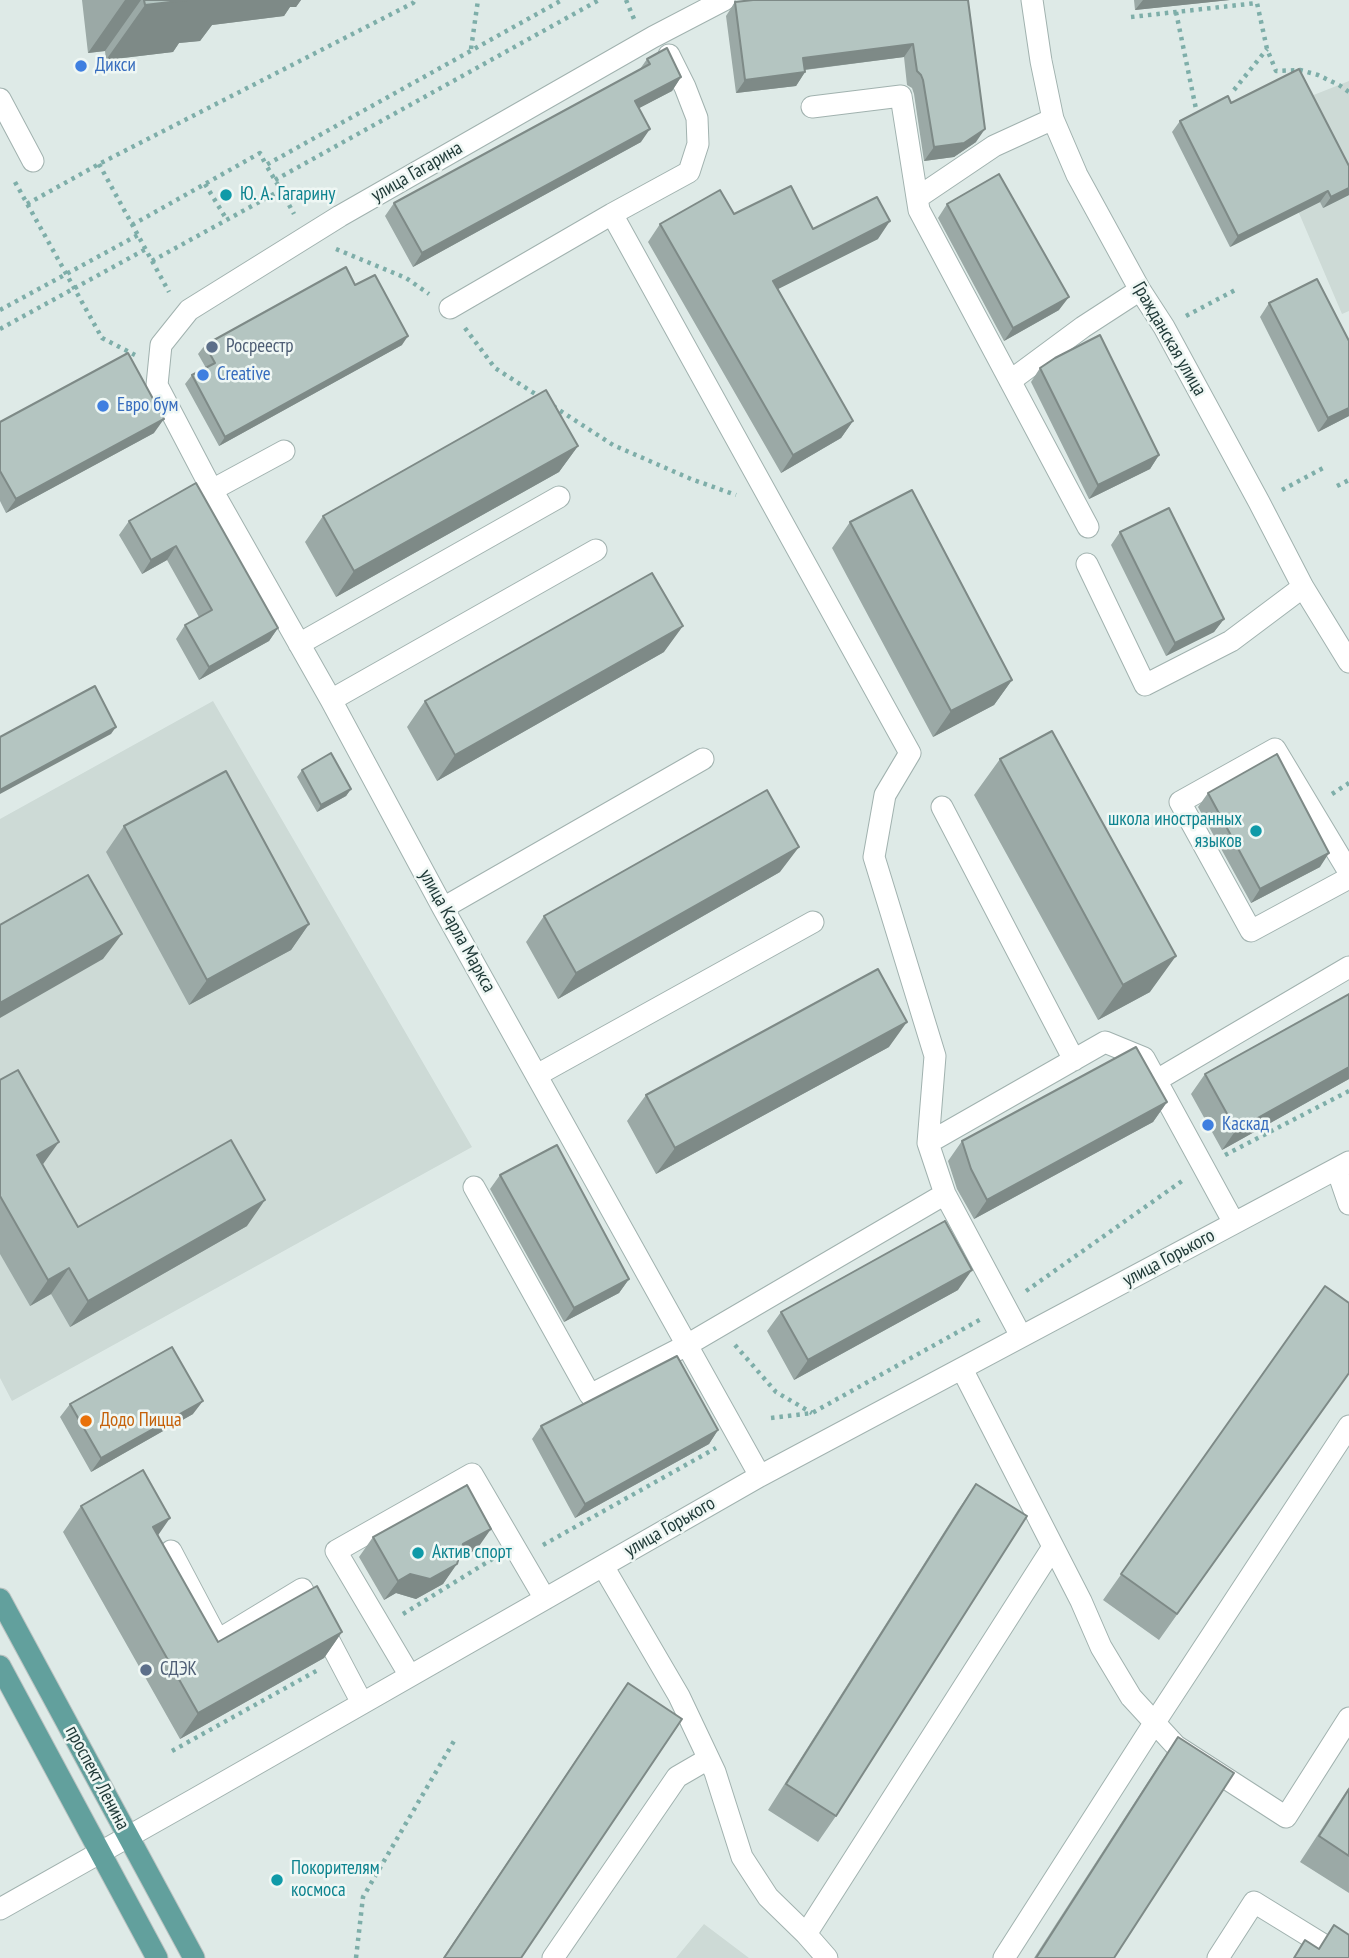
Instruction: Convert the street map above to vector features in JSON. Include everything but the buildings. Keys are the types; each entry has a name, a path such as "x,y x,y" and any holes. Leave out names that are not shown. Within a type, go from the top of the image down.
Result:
{"main road":[{"name":"проспект Ленина","path":"0,1599 194,1958"},
{"name":"проспект Ленина","path":"0,1666 157,1958"}],"street":[{"name":"улица Гагарина","path":"158,374 161,345 189,310 307,237 658,34 724,0"},
{"name":"Гражданская улица","path":"1032,0 1053,119 1077,175 1140,290 1164,327 1303,587 1349,662"},
{"path":"450,308 689,172 698,144 697,118 685,87 658,34"},
{"path":"811,107 901,96 919,210 1088,527"},
{"path":"0,99 33,161"},
{"path":"917,198 994,146 1053,119"},
{"path":"612,215 910,753 885,795 874,857 935,1056 928,1143 945,1194 1021,1336"},
{"path":"1010,381 1083,327 1140,290"},
{"name":"улица Карла Маркса","path":"158,374 212,490 760,1476"},
{"path":"212,490 284,451"},
{"path":"299,644 559,497"},
{"path":"331,700 596,550"},
{"path":"1087,564 1145,685 1231,641 1303,587"},
{"path":"1349,872 1275,749 1181,802 1251,932 1349,878"},
{"path":"443,908 704,759"},
{"path":"942,807 1074,1060"},
{"path":"537,1075 813,922"},
{"path":"1157,1080 1349,967"},
{"path":"928,1143 1105,1042 1144,1058 1234,1223"},
{"path":"1343,1165 1349,1203"},
{"name":"улица Горького","path":"0,1909 760,1476 1343,1165"},
{"path":"474,1187 590,1395 687,1345 945,1194"},
{"path":"962,1368 1081,1601 1101,1647 1131,1697 1176,1746 1286,1817 1349,1718"},
{"path":"1004,1958 1349,1426"},
{"path":"410,1676 336,1551 472,1474 545,1599"},
{"path":"806,1934 1053,1547"},
{"path":"171,1551 218,1640 302,1589 362,1703"},
{"path":"603,1566 679,1696 715,1772 742,1857 768,1897 827,1958"},
{"path":"553,1958 677,1777 708,1759"},
{"path":"1218,1958 1254,1902 1345,1958"}],"path":[{"path":"27,204 99,163 415,0"},
{"path":"471,50 478,0"},
{"path":"266,165 562,0"},
{"path":"275,180 599,0"},
{"path":"1131,17 1257,3 1267,49 1276,71 1300,70 1318,75 1349,92"},
{"path":"1176,12 1196,109"},
{"path":"1234,90 1267,49"},
{"path":"132,225 260,153 281,190 152,261"},
{"path":"99,163 183,317"},
{"path":"11,173 102,338 130,353 158,374"},
{"path":"205,184 227,220"},
{"path":"0,310 138,234"},
{"path":"307,237 406,278 450,308 495,368 612,444 691,479 774,508"},
{"path":"0,329 146,249"},
{"path":"1164,327 1237,289"},
{"path":"1259,502 1327,466"},
{"path":"1337,486 1349,480"},
{"path":"771,1418 812,1413 1005,1306 1203,1166 1349,1091"},
{"path":"719,1326 776,1392 812,1413"},
{"path":"381,1627 517,1551 719,1446"},
{"path":"172,1751 339,1658"},
{"path":"356,1958 363,1897 454,1741"}],"shaded area":[{"path":"1349,81 1349,311 1342,314 1258,117"},
{"path":"213,701 472,1147 12,1401 0,1378 0,819"},
{"path":"704,1924 749,1958 676,1958"}],"place":[{"name":"Дикси","path":"81,66"},
{"name":"Ю. А. Гагарину","path":"226,195"},
{"name":"Росреестр","path":"212,347"},
{"name":"Creative","path":"203,375"},
{"name":"Евро бум","path":"103,406"},
{"name":"школа иностранных языков","path":"1256,831"},
{"name":"Каскад","path":"1208,1125"},
{"name":"Додо Пицца","path":"86,1421"},
{"name":"Актив спорт","path":"418,1553"},
{"name":"СДЭК","path":"146,1670"},
{"name":"Покорителям космоса","path":"277,1880"}]}
